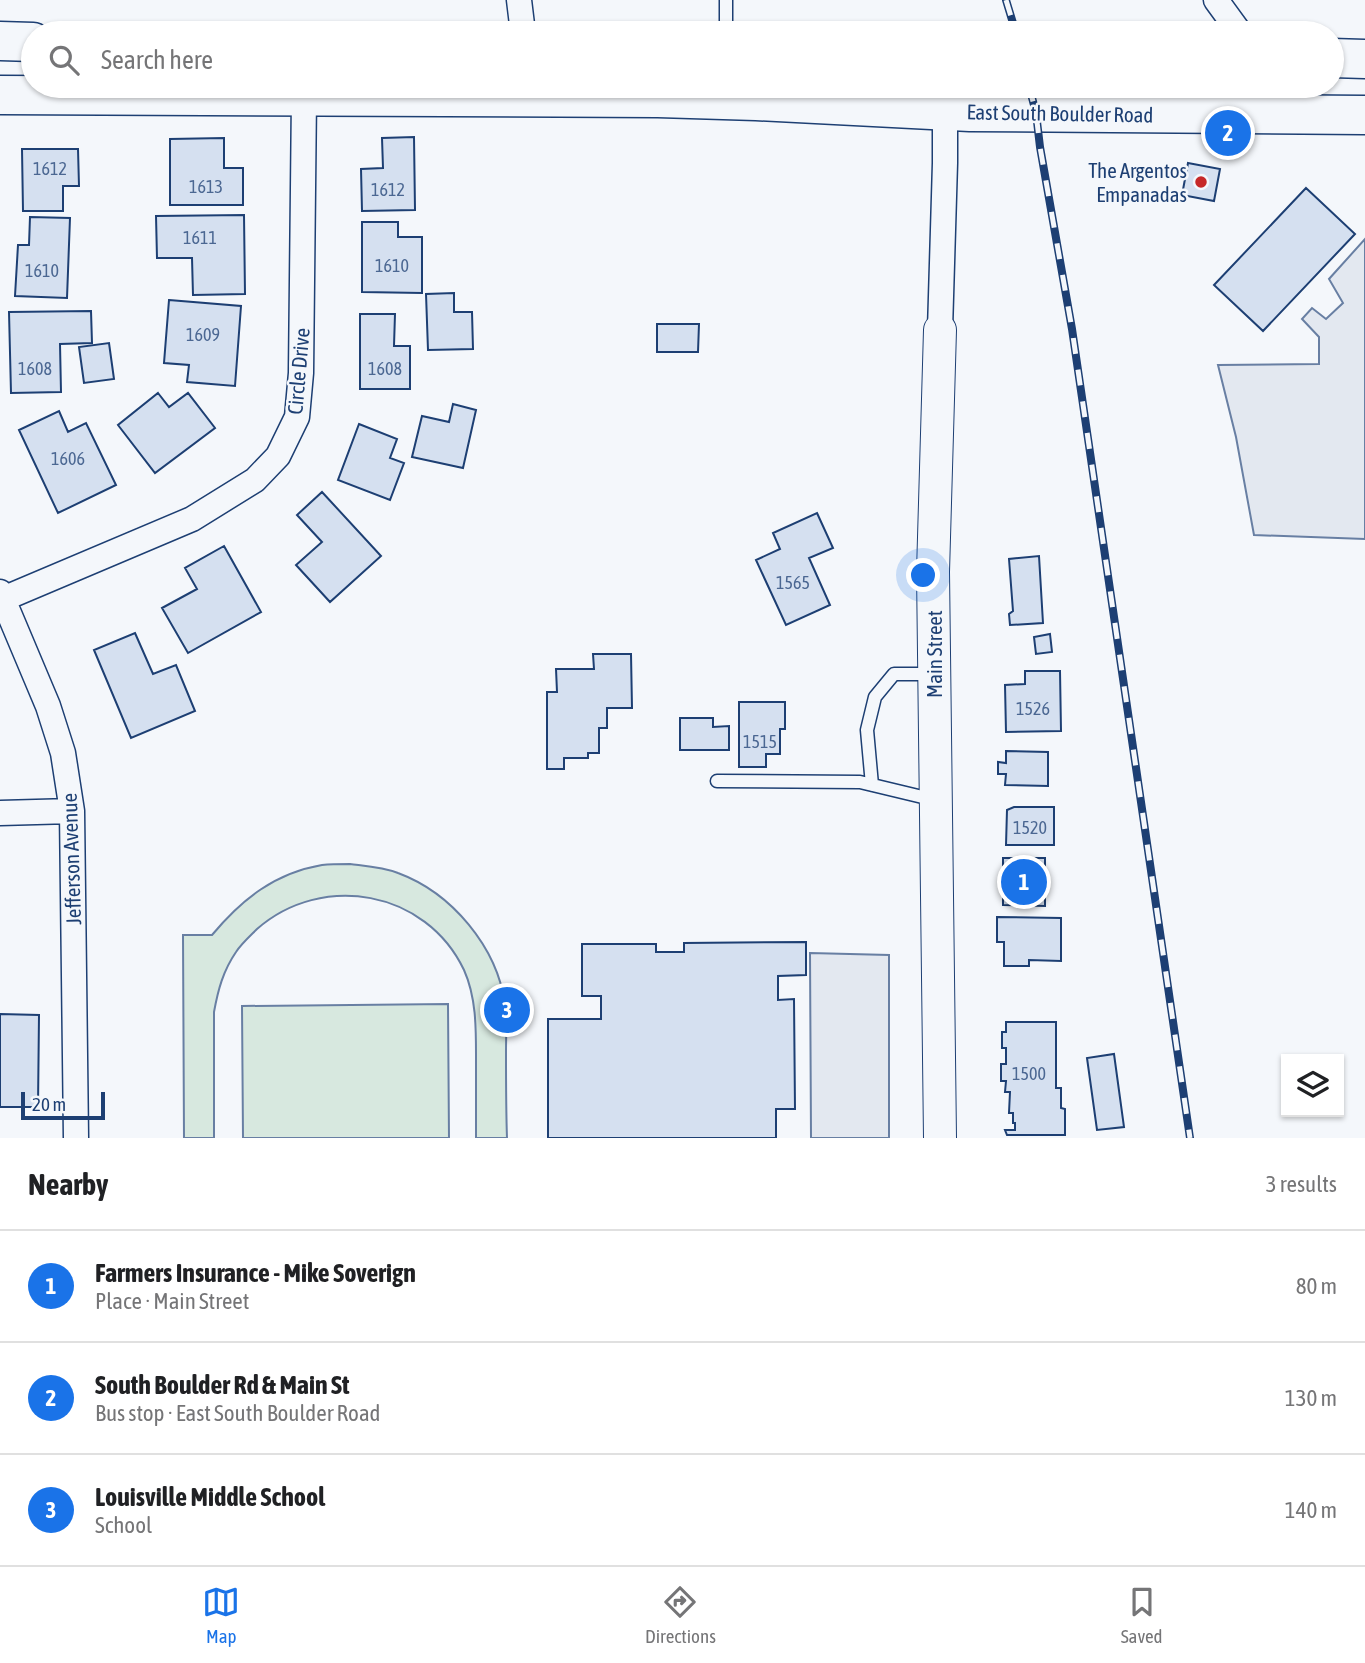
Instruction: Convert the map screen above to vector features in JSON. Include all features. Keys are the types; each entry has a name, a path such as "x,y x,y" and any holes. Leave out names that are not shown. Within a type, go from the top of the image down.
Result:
{"main road":[{"path":"0,41 21,42"},
{"path":"1344,58 1365,59"},
{"name":"East South Boulder Road","path":"0,95 21,95"},
{"name":"East South Boulder Road","path":"681,98 756,101 945,98 996,113 1365,115"}],"street":[{"path":"519,0 522,21"},
{"path":"1216,0 1231,21"},
{"name":"Circle Drive","path":"1,596 192,519 255,480 278,456 297,417 302,373 304,98"},
{"name":"Main Street","path":"940,1138 933,572 945,98"},
{"name":"Jefferson Avenue","path":"1,596 52,718 63,753 72,811 76,1138"},
{"path":"0,813 72,811"}],"lane":[{"path":"726,0 726,21"},
{"path":"872,785 867,730 875,697 894,674 934,674"},
{"path":"717,781 860,782 935,800"}],"shaded area":[{"path":"1365,239 1365,539 1254,535 1236,437 1218,365 1319,364 1319,337 1302,319 1312,308 1326,319 1343,303 1329,279"},
{"path":"350,864 386,869 418,882 453,908 482,943 500,983 505,1004 507,1138 476,1138 474,1004 464,970 447,943 425,922 399,907 371,898 341,896 311,900 283,911 257,929 236,952 222,981 214,1012 214,1138 184,1138 183,935 212,935 248,899 289,874 322,865"},
{"path":"810,953 889,955 889,1138 811,1138"},
{"path":"448,1004 449,1138 243,1138 242,1006"}],"building":[{"path":"414,137 415,210 362,211 361,169 383,168 382,138"},
{"path":"224,138 224,168 243,168 243,205 170,205 170,139"},
{"path":"22,149 78,149 79,186 63,186 63,211 23,211"},
{"name":"The Argentos Empanadas","path":"1188,163 1220,169 1214,201 1182,195"},
{"path":"1306,188 1355,234 1263,331 1214,285"},
{"path":"244,215 245,294 193,295 192,258 157,258 156,216"},
{"path":"30,217 70,218 67,298 15,296 18,245 29,245"},
{"path":"362,222 398,222 398,237 422,237 422,293 362,292"},
{"path":"454,293 454,312 472,312 473,349 428,350 426,294"},
{"path":"169,300 241,306 235,386 187,382 189,365 164,363"},
{"path":"91,311 92,343 60,344 61,392 11,393 9,312"},
{"path":"360,314 395,314 394,346 410,346 410,389 360,389"},
{"path":"657,324 699,324 698,352 657,352"},
{"path":"109,343 114,379 84,383 79,347"},
{"path":"158,393 169,407 188,393 215,428 155,473 118,425"},
{"path":"453,404 476,410 463,468 412,457 422,416 449,422"},
{"path":"59,411 68,432 86,423 116,485 58,513 19,430"},
{"path":"359,424 397,439 390,458 404,463 390,500 338,480"},
{"path":"322,492 381,556 330,602 296,565 322,542 297,515"},
{"path":"817,513 833,548 809,558 830,605 786,625 756,560 780,549 773,533"},
{"path":"224,546 261,612 188,653 162,608 197,589 185,568"},
{"path":"1039,556 1043,623 1010,625 1009,614 1013,611 1009,559"},
{"path":"135,633 153,674 176,665 195,711 131,738 94,650"},
{"path":"1050,634 1052,652 1036,654 1034,637"},
{"path":"593,654 631,654 632,708 607,708 607,728 599,728 599,753 588,753 588,758 564,758 564,769 547,769 547,692 557,692 556,669 594,669"},
{"path":"1025,671 1060,671 1061,731 1006,732 1005,685 1025,684"},
{"path":"739,702 785,702 785,729 780,729 780,754 766,754 766,767 739,767"},
{"path":"680,718 713,718 713,727 729,726 729,750 680,750"},
{"path":"1006,751 1048,752 1048,786 1005,785 1006,774 998,774 998,762 1006,763"},
{"path":"1014,807 1054,807 1054,845 1006,845 1007,810"},
{"path":"1003,858 1045,858 1045,906 1003,905"},
{"path":"997,917 1061,918 1061,961 1029,960 1029,966 1004,966 1004,942 997,942"},
{"path":"806,942 806,975 778,976 778,1000 794,999 795,1109 776,1109 776,1138 548,1138 548,1019 601,1019 601,996 582,996 582,944 656,944 656,952 684,952 684,943"},
{"path":"0,1014 39,1015 38,1107 0,1107"},
{"path":"1006,1022 1056,1022 1056,1088 1061,1088 1061,1108 1065,1109 1065,1135 1007,1135 1005,1130 1015,1130 1015,1123 1013,1113 1009,1113 1010,1092 1005,1092 1006,1081 1001,1081 1001,1064 1006,1064 1002,1032 1006,1032"},
{"path":"1114,1054 1124,1127 1097,1130 1087,1058"}],"railway":[{"path":"1006,0 1012,21"},
{"path":"1032,98 1072,329 1190,1138"}],"place":[{"name":"South Boulder Rd & Main St","path":"1228,133"},
{"name":"The Argentos Empanadas","path":"1201,182"},
{"name":"Farmers Insurance - Mike Soverign","path":"1024,882"},
{"name":"Louisville Middle School","path":"507,1010"}]}
